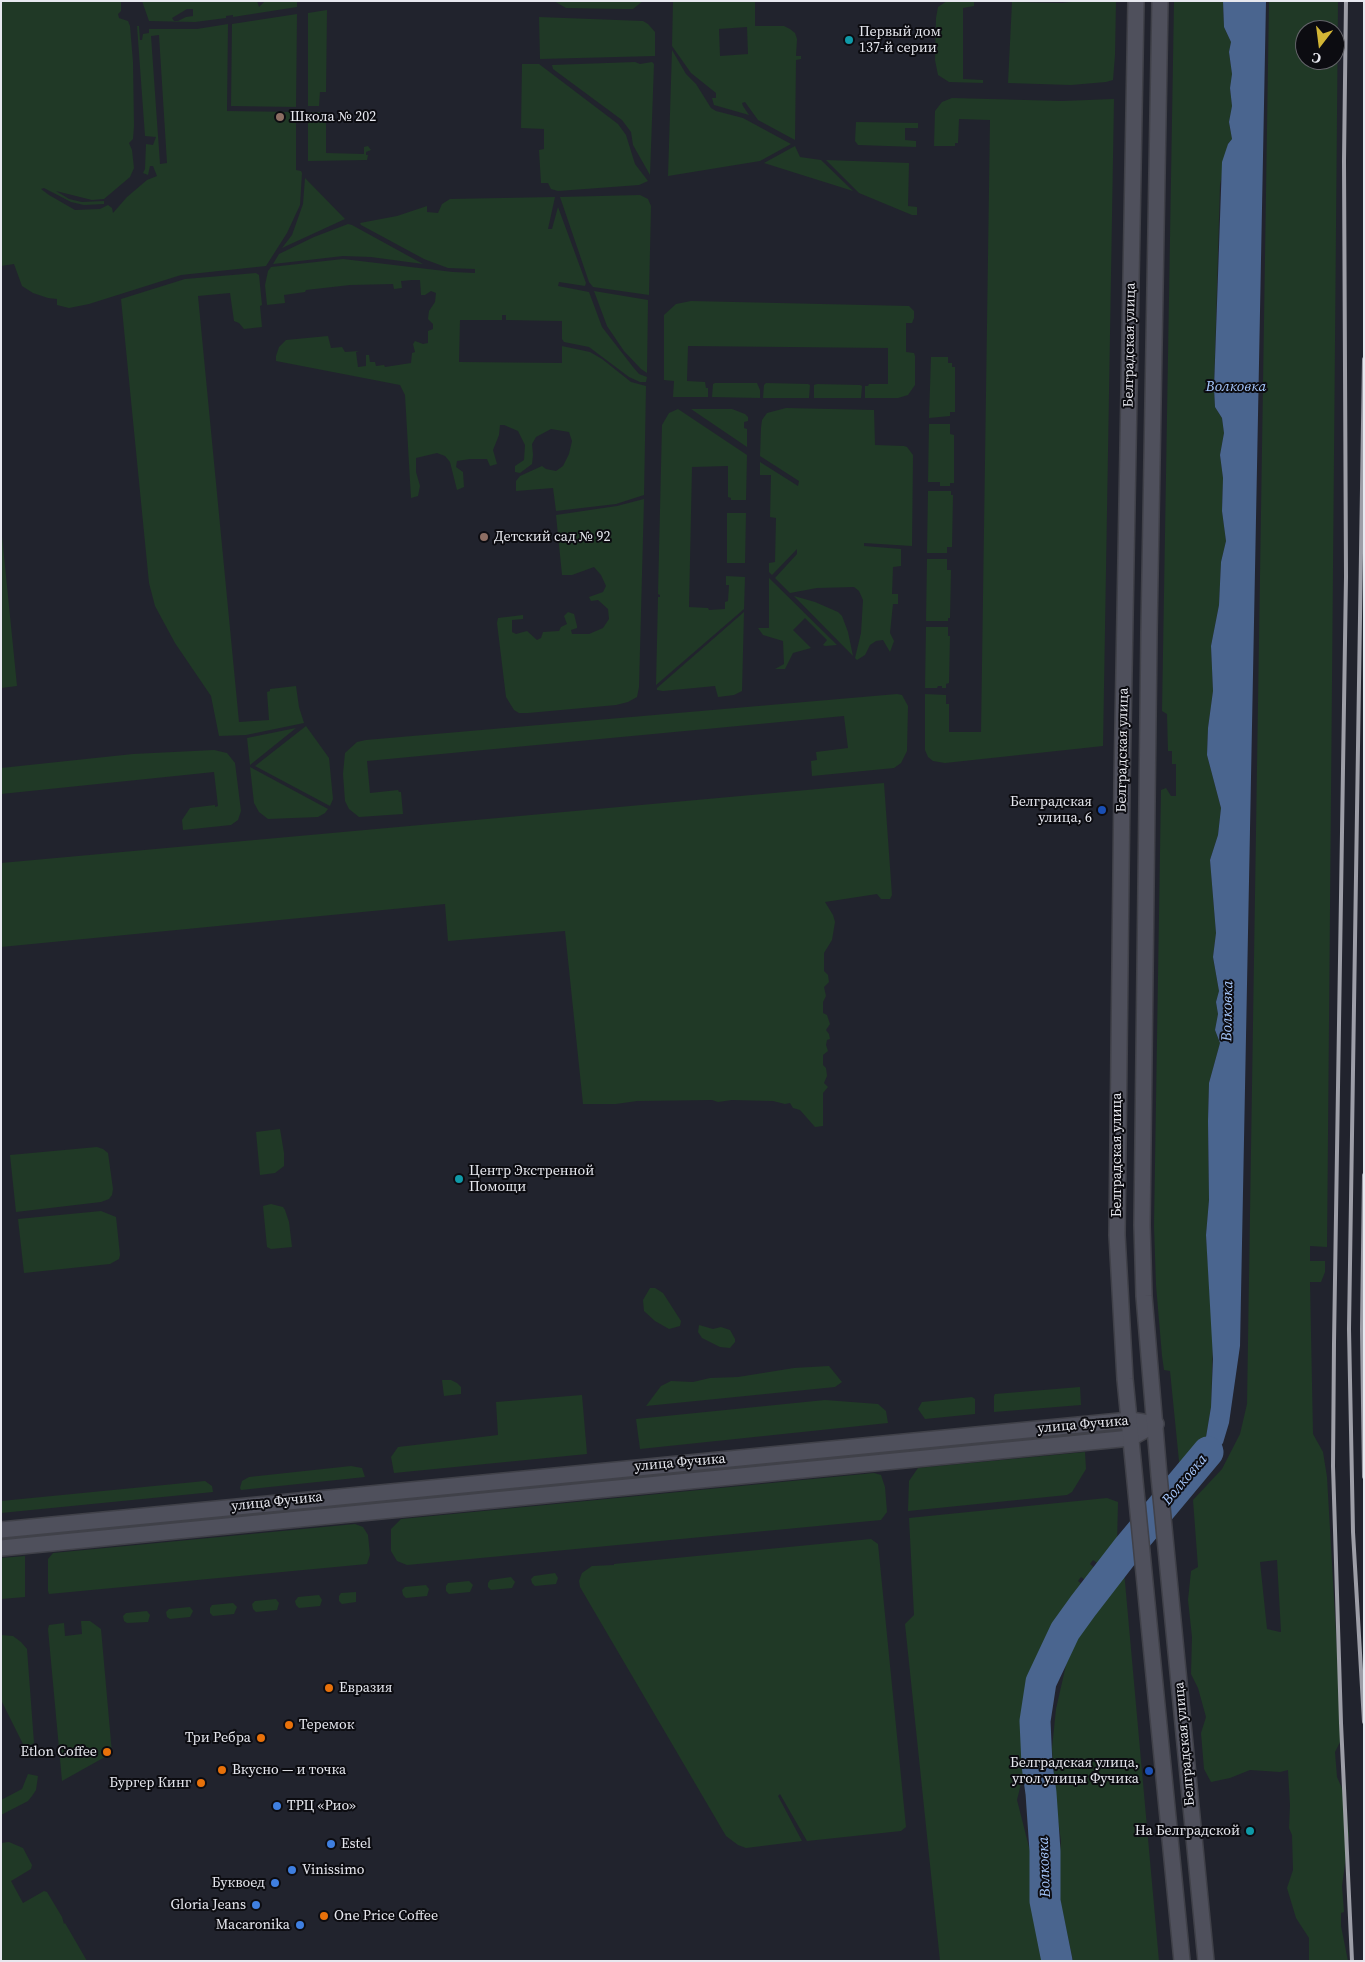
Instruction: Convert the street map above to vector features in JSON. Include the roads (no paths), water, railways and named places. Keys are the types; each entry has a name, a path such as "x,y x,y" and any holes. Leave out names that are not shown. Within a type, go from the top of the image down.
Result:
{"street":[{"name":"Белградская улица","path":"1136,1 1116,1166 1118,1272 1125,1379 1136,1498 1146,1583 1182,1961"},
{"name":"Белградская улица","path":"1160,1 1149,632 1142,1198 1144,1296 1206,1961"},
{"name":"улица Фучика","path":"1,1530 1130,1420 1156,1424"},
{"name":"улица Фучика","path":"1,1548 1131,1438 1156,1424"}],"water":[{"name":"Волковка","path":"1223,1 1266,1 1240,1346 1229,1423 1223,1443 1185,1493 1182,1490 1180,1471 1192,1460 1205,1443 1211,1407 1213,1359 1206,1235 1209,1200 1208,1121 1209,1083 1220,1043 1215,1030 1218,1014 1216,1002 1219,991 1213,957 1216,933 1210,860 1218,835 1221,808 1207,755 1208,728 1213,691 1211,646 1219,605 1221,562 1226,541 1222,511 1223,478 1220,455 1224,433 1222,418 1215,407 1214,388 1222,162 1228,144 1232,139 1229,122 1232,106 1230,88 1232,74 1229,52 1231,42 1224,27"}],"waterway":[{"name":"Волковка","path":"1057,1961 1045,1901 1045,1851 1037,1765 1035,1721 1041,1682 1065,1631 1083,1606 1127,1549 1208,1452"}],"railway":[{"path":"1346,1 1344,161 1346,577 1333,1466 1341,1723 1352,1961"},
{"path":"1364,359 1349,1329 1353,1532 1364,1722"},
{"path":"1364,1175 1362,1329 1364,1477"}],"place":[{"name":"Первый дом 137-й серии","path":"849,40"},
{"name":"Школа № 202","path":"280,117"},
{"name":"Детский сад № 92","path":"484,537"},
{"name":"Белградская улица, 6","path":"1102,810"},
{"name":"Центр Экстренной Помощи","path":"459,1179"},
{"name":"Евразия","path":"329,1688"},
{"name":"Теремок","path":"289,1725"},
{"name":"Три Ребра","path":"261,1738"},
{"name":"Etlon Coffee","path":"107,1752"},
{"name":"Вкусно — и точка","path":"222,1770"},
{"name":"Белградская улица, угол улицы Фучика","path":"1149,1771"},
{"name":"Бургер Кинг","path":"201,1783"},
{"name":"ТРЦ «Рио»","path":"277,1806"},
{"name":"На Белградской","path":"1250,1831"},
{"name":"Estel","path":"331,1844"},
{"name":"Vinissimo","path":"292,1870"},
{"name":"Буквоед","path":"275,1883"},
{"name":"Gloria Jeans","path":"256,1905"},
{"name":"One Price Coffee","path":"324,1916"},
{"name":"Macaronika","path":"300,1925"}]}
